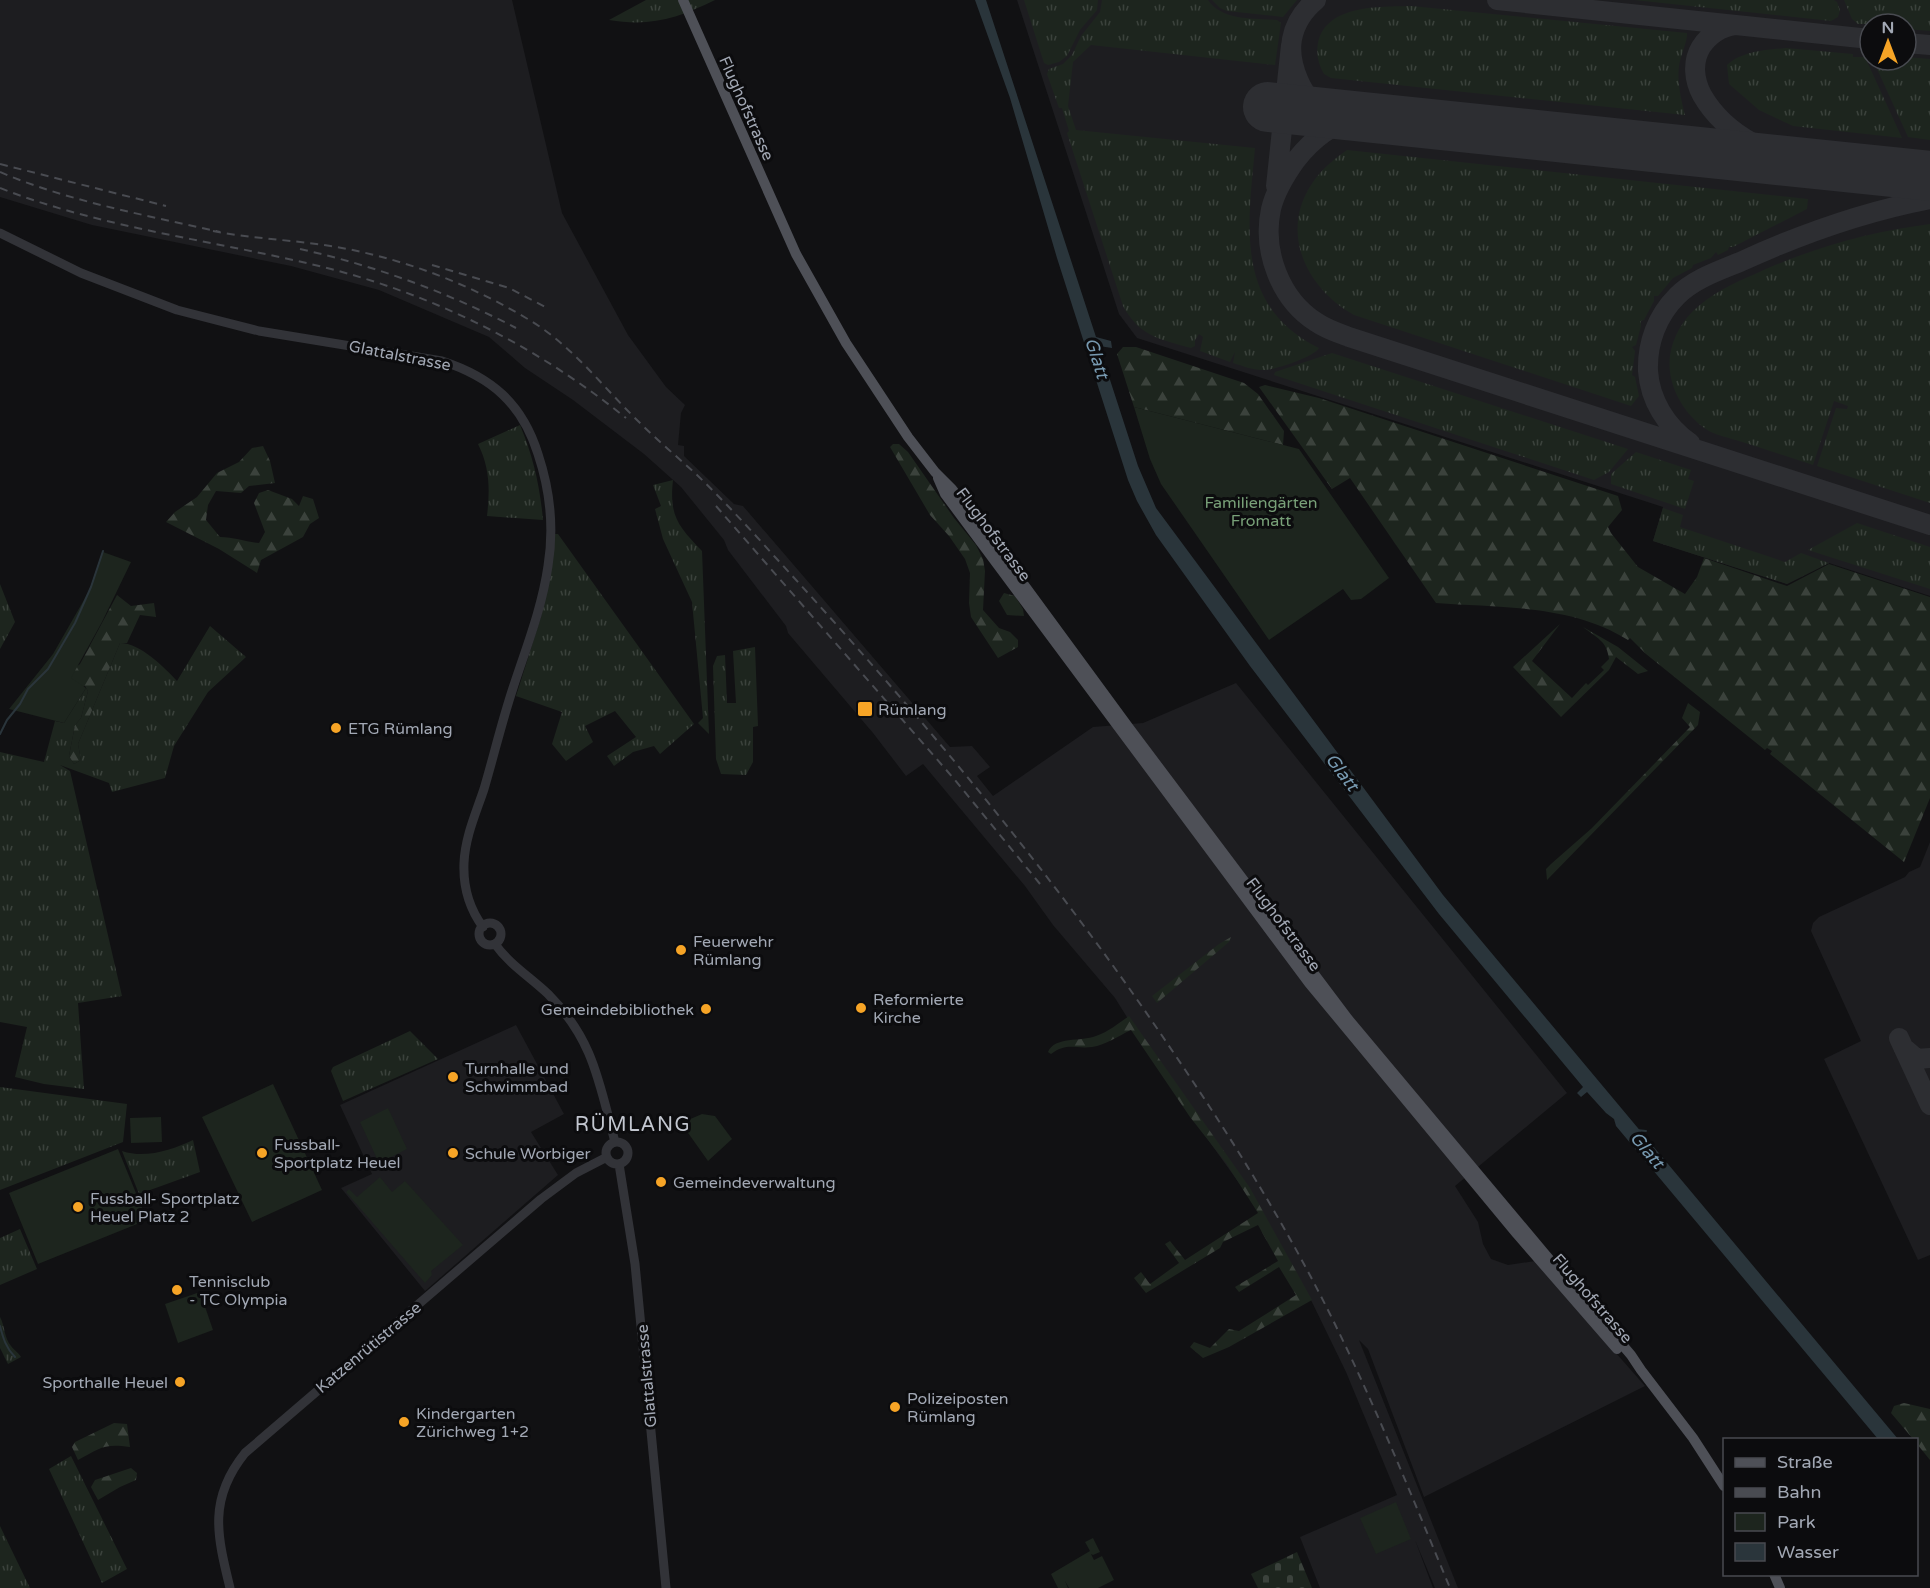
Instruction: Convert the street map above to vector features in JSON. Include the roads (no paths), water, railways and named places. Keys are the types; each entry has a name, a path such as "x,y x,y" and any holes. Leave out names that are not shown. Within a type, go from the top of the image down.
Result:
{"main road":[{"name":"Flughofstrasse","path":"683,0 768,195 814,289 876,391 935,472 945,494 1309,983 1531,1246 1631,1354 1675,1412 1723,1483"}],"street":[{"name":"Glattalstrasse","path":"0,233 81,273 177,310 259,331 423,357 462,368 500,390 526,423 543,471 549,497 551,540 548,567 538,610 503,718 467,843 464,862 465,883 470,908 483,927"},
{"path":"491,924 500,929 500,938 495,944 486,944 481,940 480,934 483,927 491,924"},
{"path":"495,944 506,958 547,993 581,1037 603,1089 615,1142"},
{"path":"615,1142 624,1145 628,1150 626,1161 619,1164 610,1162 607,1157 609,1146 615,1142"},
{"name":"Katzenrütistrasse","path":"230,1588 217,1526 220,1500 236,1463 254,1443 541,1199 576,1173 607,1157"},
{"name":"Glattalstrasse","path":"619,1164 635,1264 666,1588"}],"water":[{"name":"Glatt","path":"975,0 986,0 1096,337 1111,341 1112,348 1099,346 1138,466 1156,508 1443,895 1897,1438 1877,1438 1616,1126 1614,1119 1587,1092 1581,1097 1577,1093 1583,1087 1439,914 1250,666 1156,535 1128,480 1057,258 1010,98"}],"waterway":[{"path":"0,734 28,689 48,669 75,623 91,587 103,551"},
{"name":"Glatt","path":"1636,1130 1646,1131"},
{"path":"0,1326 5,1343 15,1357"}],"railway":[{"path":"0,164 166,206"},
{"path":"0,172 81,200 220,232"},
{"path":"0,188 40,202 123,225 290,259 331,269 410,294 449,310 523,347 593,393 626,418"},
{"path":"213,231 337,247 386,258 458,283 526,318 557,340 645,428 695,473 828,615 930,732 1029,854 1122,979 1236,1148 1299,1255 1341,1336 1379,1419 1450,1588"},
{"path":"300,249 356,263 411,281 516,328"},
{"path":"432,265 509,288 547,308"},
{"path":"716,506 955,780 1040,884"}],"place":[{"name":"Rümlang","path":"865,709"},
{"name":"ETG Rümlang","path":"336,728"},
{"name":"Feuerwehr Rümlang","path":"681,950"},
{"name":"Reformierte Kirche","path":"861,1008"},
{"name":"Gemeindebibliothek","path":"706,1009"},
{"name":"Turnhalle und Schwimmbad","path":"453,1077"},
{"name":"Fussball- Sportplatz Heuel","path":"262,1153"},
{"name":"Schule Worbiger","path":"453,1153"},
{"name":"Gemeindeverwaltung","path":"661,1182"},
{"name":"Fussball- Sportplatz Heuel Platz 2","path":"78,1207"},
{"name":"Tennisclub - TC Olympia","path":"177,1290"},
{"name":"Sporthalle Heuel","path":"180,1382"},
{"name":"Polizeiposten Rümlang","path":"895,1407"},
{"name":"Kindergarten Zürichweg 1+2","path":"404,1422"}],"district":[{"name":"RÜMLANG","path":"633,1124"}],"park label":[{"name":"Familiengärten Fromatt","path":"1261,511"}]}
